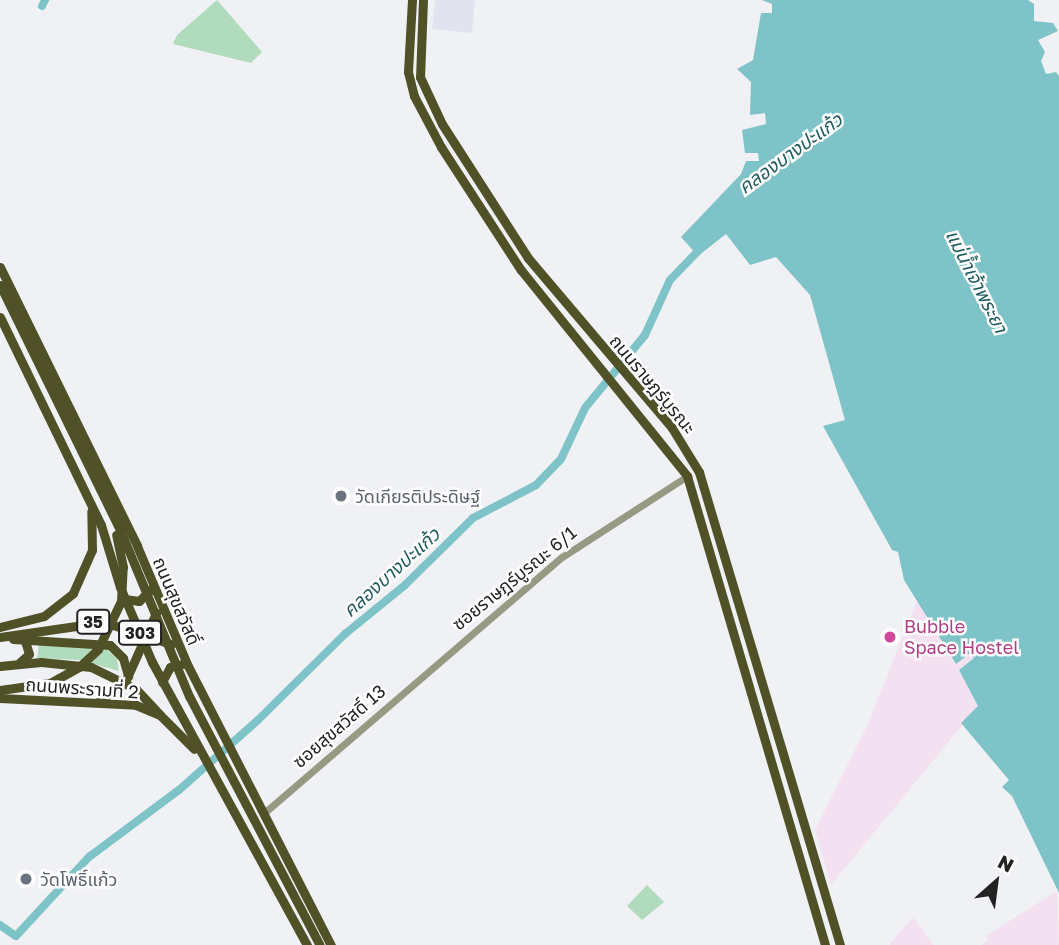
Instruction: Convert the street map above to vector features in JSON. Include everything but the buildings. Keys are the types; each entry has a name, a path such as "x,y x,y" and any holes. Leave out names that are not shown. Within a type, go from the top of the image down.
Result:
{"main road":[{"name":"ถนนราษฎร์บูรณะ","path":"412,0 407,46 414,96 470,191 583,351 635,409 687,476 711,550 825,945"},
{"name":"ถนนราษฎร์บูรณะ","path":"424,0 420,77 442,124 528,258 672,428 699,472 840,945"},
{"path":"470,191 481,185"},
{"name":"ถนนสุขสวัสดิ์","path":"0,267 96,461 161,600 188,666 331,945"},
{"path":"0,285 102,500 119,543 123,567 121,601 109,633 89,658 61,678 38,687 0,690"},
{"name":"303","path":"0,317 89,499 125,599 162,682 307,945"},
{"path":"687,476 699,472"},
{"name":"35","path":"0,627 29,622 64,603 83,576 94,540 89,499"},
{"path":"102,500 121,532 189,695 320,945"},
{"path":"711,550 723,546"},
{"path":"125,599 139,601 154,585"},
{"path":"98,702 127,679 161,600"},
{"path":"0,637 29,622"},
{"name":"35","path":"0,637 91,622 138,630 181,651"},
{"path":"0,637 110,645 123,658 127,679"},
{"path":"20,662 29,654 25,640"},
{"name":"ถนนพระรามที่ 2","path":"0,666 20,662 78,664 127,679 149,698 160,716 205,761"},
{"path":"162,682 172,665 188,666"},
{"name":"ถนนพระรามที่ 2","path":"0,698 136,705 160,716"}],"street":[{"name":"ซอยราษฎร์บูรณะ 6/1","path":"436,664 562,557 687,476"},
{"name":"ซอยสุขสวัสดิ์ 13","path":"264,813 436,664"}],"shaded area":[{"path":"435,0 475,0 472,33 432,29"},
{"path":"917,601 955,664 971,652 974,658 959,670 978,706 831,885 815,830 866,728"},
{"path":"1057,891 1059,945 982,945 989,940 986,936"},
{"path":"913,917 933,945 889,945"}],"green space":[{"path":"217,0 262,52 251,63 173,44 177,35"},
{"path":"39,645 107,649 117,659 119,671 80,660 37,658"},
{"path":"647,885 664,902 642,920 627,906"}],"water":[{"name":"แม่น้ำเจ้าพระยา","path":"762,0 1028,0 1034,4 1034,21 1053,23 1058,31 1038,40 1045,52 1041,61 1046,74 1056,72 1059,76 1059,893 1012,796 1002,787 1009,780 961,723 978,706 959,670 974,658 970,653 956,664 904,580 898,552 892,550 823,426 845,420 810,295 776,257 750,265 726,234 698,256 681,237 741,174 746,161 759,161 758,153 745,153 742,130 766,124 765,113 750,115 751,82 737,69 753,60 761,13 772,13 772,4"}],"waterway":[{"path":"42,6 45,0"},
{"name":"คลองบางปะแก้ว","path":"0,925 16,936 89,857 179,790 257,721 345,634 405,585 473,518 536,485 561,459 585,408 645,335 670,280 703,246"}],"place":[{"name":"วัดเกียรติประดิษฐ์","path":"341,496"},
{"name":"Bubble Space Hostel","path":"890,637"},
{"name":"วัดโพธิ์แก้ว","path":"26,879"}]}
